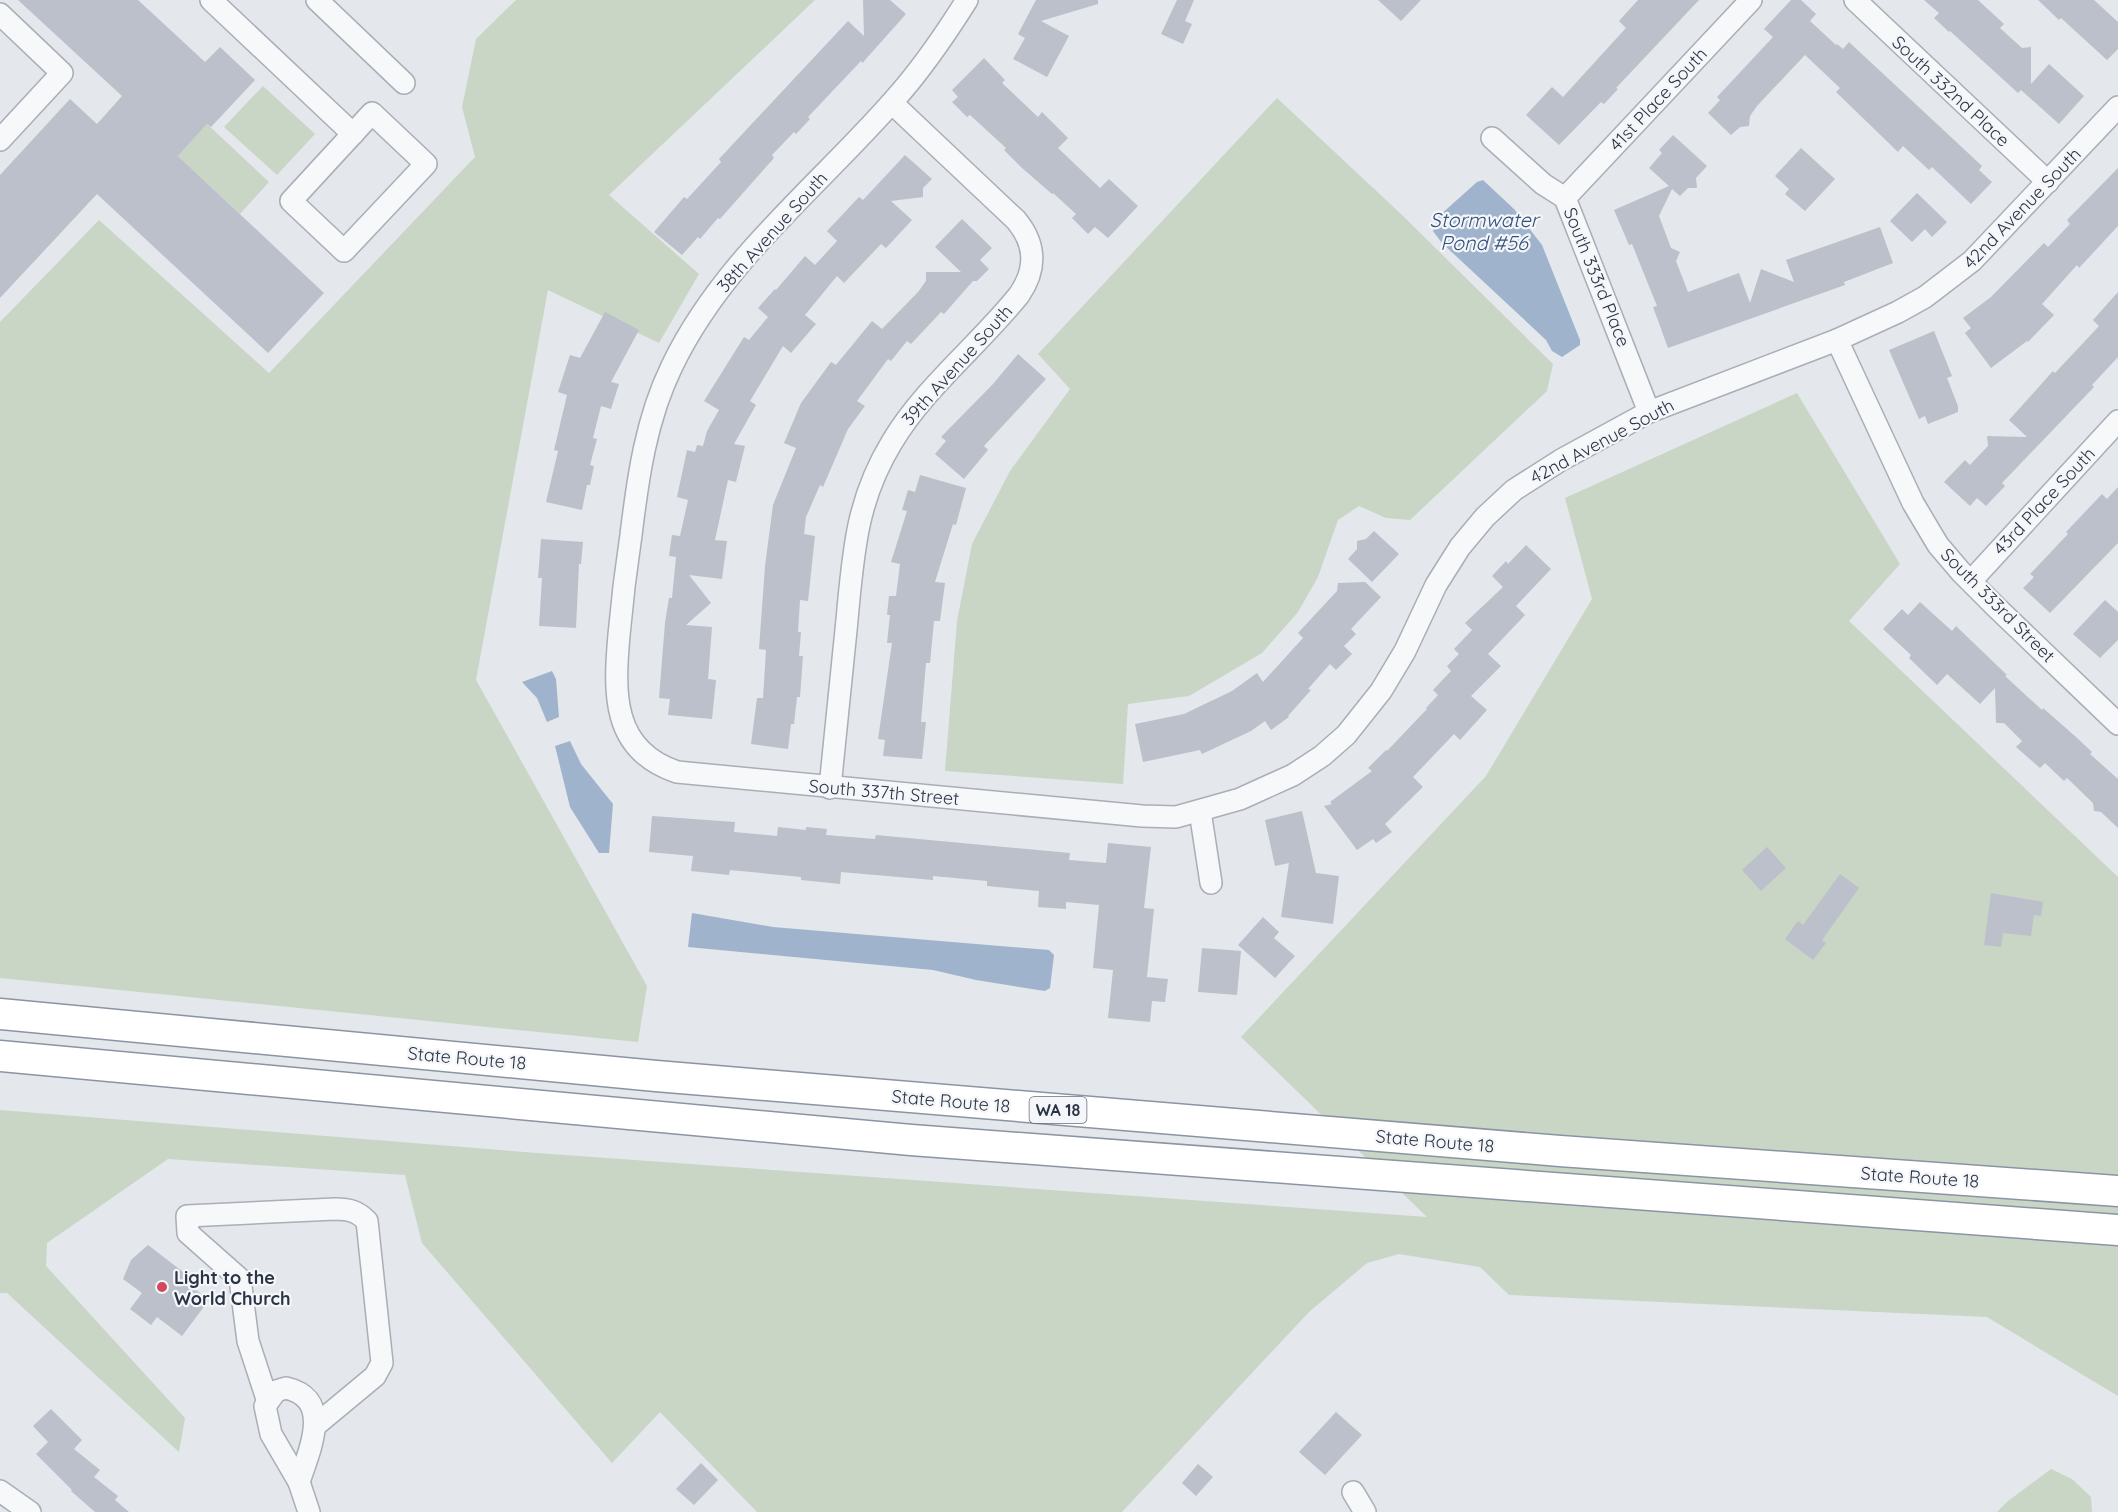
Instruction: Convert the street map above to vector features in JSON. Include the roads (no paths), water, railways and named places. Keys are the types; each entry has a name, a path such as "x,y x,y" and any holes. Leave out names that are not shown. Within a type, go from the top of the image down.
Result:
{"highway":[{"name":"State Route 18","path":"0,1014 679,1078 1548,1150 2118,1191"},
{"name":"State Route 18","path":"0,1056 911,1140 2118,1230"}],"street":[{"path":"211,0 353,134"},
{"path":"316,0 404,82"},
{"name":"38th Avenue South","path":"635,743 621,720 616,690 621,609 639,471 652,421 668,376 688,337 721,287 757,243 892,103 940,43 966,0"},
{"name":"41st Place South","path":"1565,198 1751,0"},
{"name":"South 332nd Place","path":"1855,0 2048,182"},
{"path":"0,14 62,73 0,140"},
{"name":"39th Avenue South","path":"830,788 855,550 859,520 869,486 892,442 915,410 1019,295 1029,278 1033,262 1032,248 1028,238 1016,220 892,103"},
{"name":"42nd Avenue South","path":"1142,816 1176,817 1240,799 1272,786 1308,766 1334,746 1360,719 1381,691 1405,651 1436,585 1460,548 1485,517 1514,490 1649,411 1837,340 1907,307 1957,274 2016,217 2118,107"},
{"path":"372,113 426,164 344,251 291,201 353,134 372,113"},
{"name":"South 333rd Place","path":"1492,138 1543,184 1565,198 1649,411"},
{"name":"South 333rd Street","path":"1837,340 1921,518 1938,545 1971,581 2117,721"},
{"name":"43rd Place South","path":"1971,581 2118,421"},
{"name":"South 337th Street","path":"635,743 648,757 677,772 1142,816"},
{"path":"1200,811 1211,883"},
{"path":"268,1402 248,1341 240,1279 188,1233 187,1216 335,1209 347,1209 359,1213 367,1221 382,1363 375,1377 316,1425"},
{"path":"299,1482 316,1425 312,1408 306,1398 297,1391 286,1389 276,1391 265,1406 271,1434 299,1482 309,1512"},
{"path":"0,1491 30,1512"},
{"path":"1353,1492 1365,1512"}],"water":[{"name":"Stormwater Pond #56","path":"1483,180 1514,209 1542,245 1580,340 1580,345 1562,357 1552,351 1546,340 1442,243 1433,231 1439,216 1477,182"},
{"path":"552,671 556,679 559,717 547,722 537,698 522,682"},
{"path":"570,741 581,764 613,804 609,853 599,853 570,807 555,746"},
{"path":"692,913 773,927 1049,950 1054,955 1050,988 1045,991 976,980 933,970 688,947"}],"place":[{"name":"Light to the World Church","path":"162,1287"}]}
